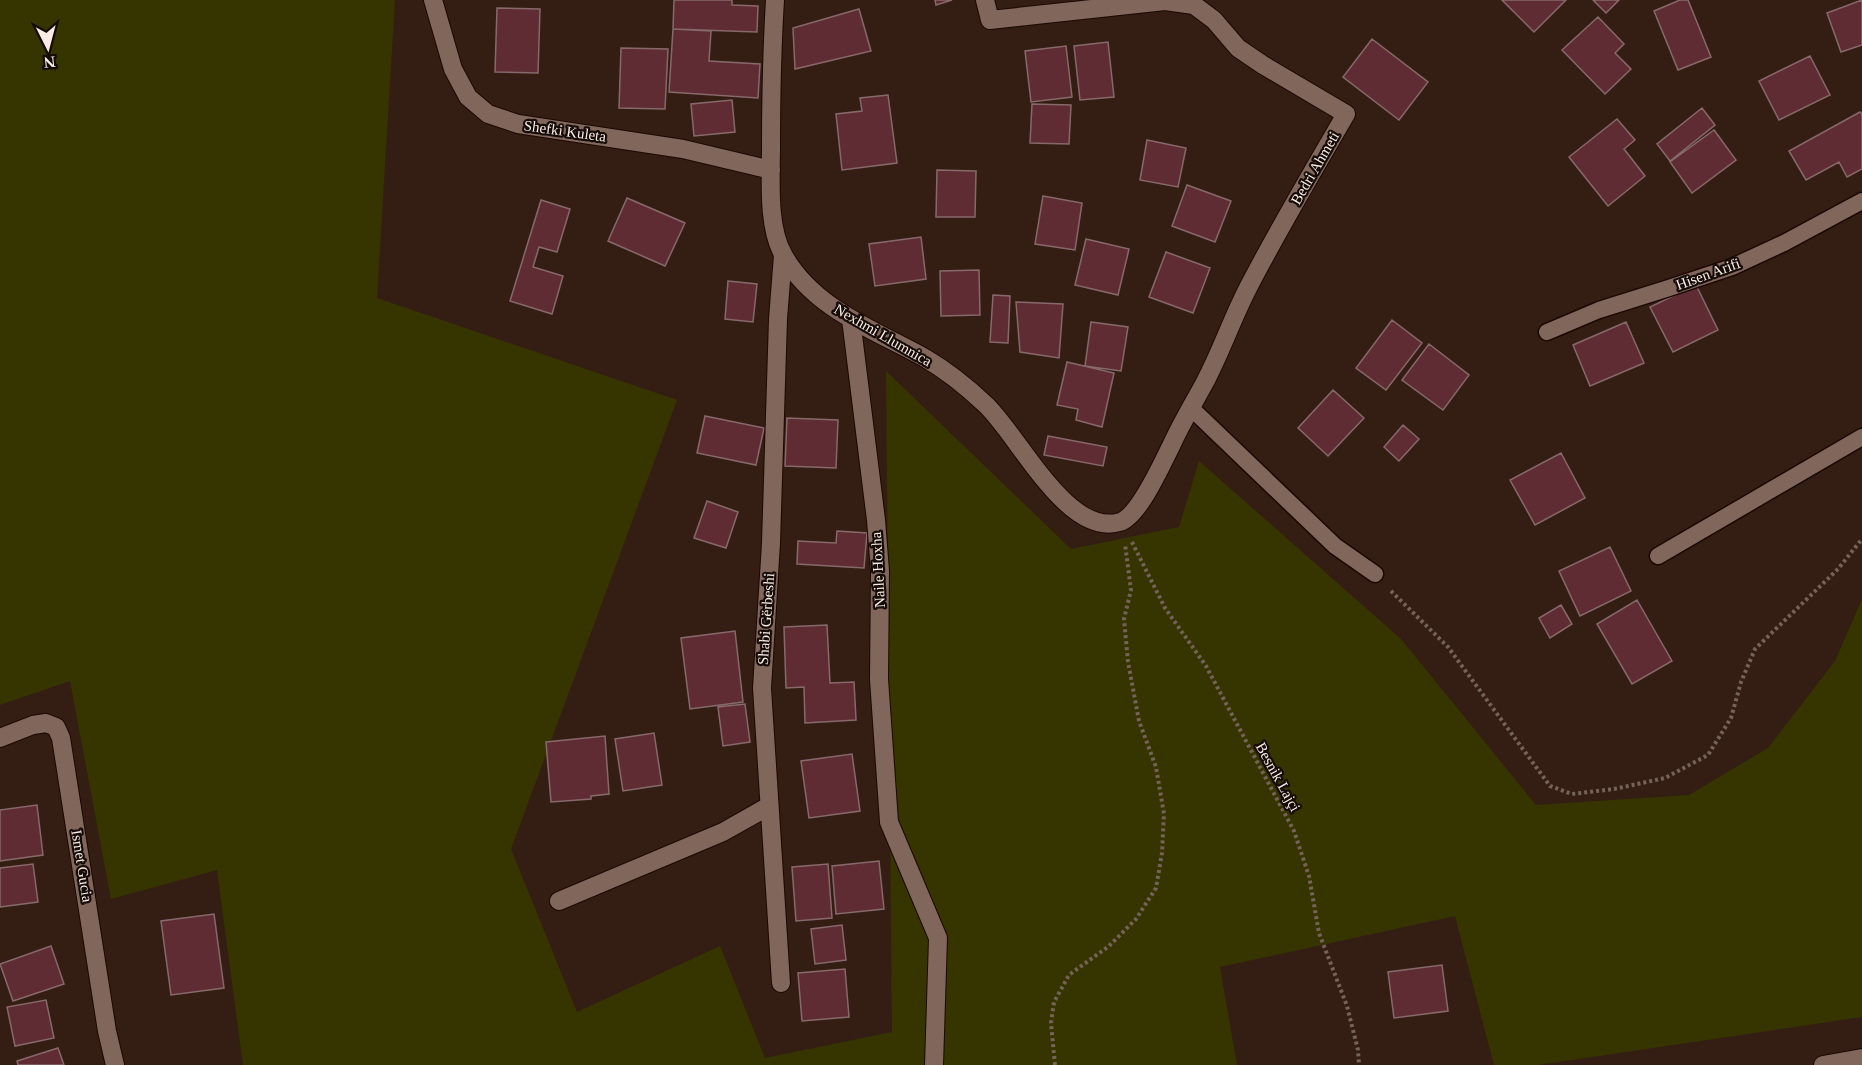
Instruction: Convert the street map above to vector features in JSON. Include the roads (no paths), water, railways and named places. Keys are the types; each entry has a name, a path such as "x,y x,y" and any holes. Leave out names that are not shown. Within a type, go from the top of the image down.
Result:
{"street":[{"name":"Shefki Kuleta","path":"433,0 453,69 468,97 488,114 518,124 683,149 771,171"},
{"name":"Nexhmi Llumnica","path":"775,0 771,62 771,171 773,225 783,255 804,283 828,304 851,320 927,359 962,383 991,410 1050,487 1069,507 1088,520 1107,524 1122,522"},
{"name":"Bedri Ahmeti","path":"985,0 990,20 1165,1 1194,5 1214,20 1238,48 1346,114 1252,280 1206,381 1152,484 1138,507 1122,522"},
{"name":"Shabi Gërbeshi","path":"782,983 762,688 771,543 778,319 783,255"},
{"name":"Naile Hoxha","path":"851,320 876,520 879,571 879,679 889,822 938,938 934,1065"},
{"name":"Ismet Gucia","path":"0,738 33,725 46,723 56,727 61,738 107,1031 115,1065"},
{"path":"559,901 723,832 769,806"},
{"path":"1823,1065 1862,1059"}],"lane":[{"name":"Hisen Arifi","path":"1547,332 1599,310 1731,267 1784,243 1862,201"},
{"path":"1191,408 1335,546 1375,574"},
{"path":"1658,556 1862,437"}]}
